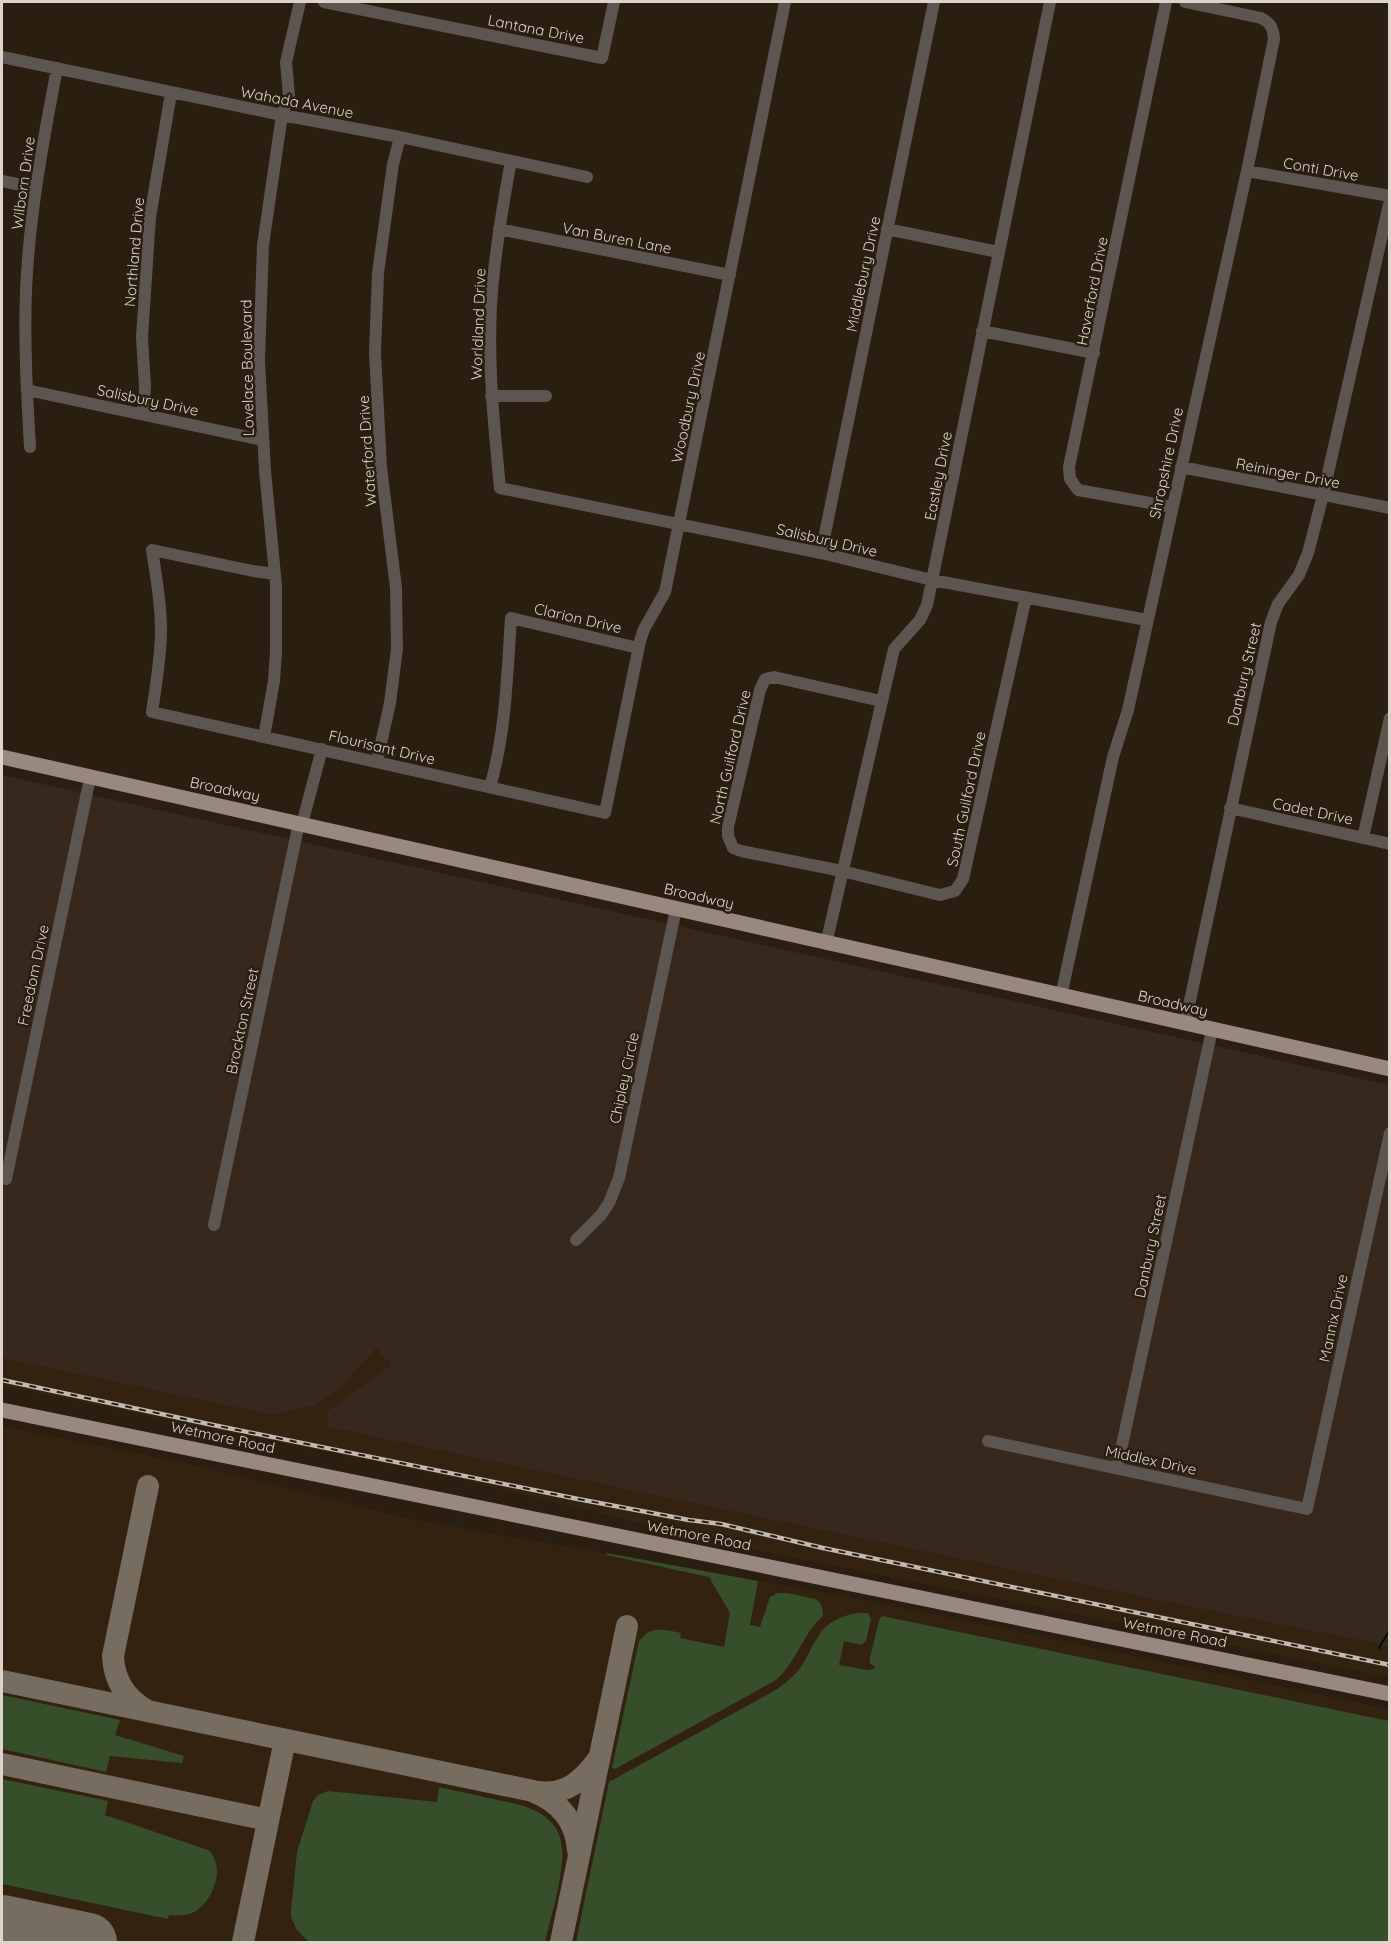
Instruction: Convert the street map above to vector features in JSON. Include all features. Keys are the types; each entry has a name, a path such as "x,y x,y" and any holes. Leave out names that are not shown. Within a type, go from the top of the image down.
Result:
{"main road":[{"name":"Broadway","path":"2,757 1389,1069"},
{"name":"Wetmore Road","path":"2,1410 1389,1694"}],"street":[{"name":"Lovelace Boulevard","path":"264,737 274,681 276,652 275,574 263,440 259,360 263,245 282,115 290,89 286,62 300,2"},
{"name":"Lantana Drive","path":"324,2 602,58 614,2"},
{"name":"Woodbury Drive","path":"605,813 638,648 644,628 665,592 785,2"},
{"name":"Middlebury Drive","path":"821,553 934,2"},
{"name":"Eastley Drive","path":"826,944 894,649 920,620 927,605 933,580 1050,2"},
{"name":"Haverford Drive","path":"1166,2 1070,467 1070,478 1078,490 1172,507"},
{"name":"Shropshire Drive","path":"1061,996 1113,757 1128,710 1274,39 1273,28 1261,18 1185,2"},
{"name":"Wahada Avenue","path":"2,57 587,177"},
{"name":"Wilborn Drive","path":"30,447 26,290 38,169 57,68"},
{"name":"Northland Drive","path":"143,414 145,386 142,338 150,218 171,93"},
{"name":"Waterford Drive","path":"377,761 390,703 397,649 396,588 381,467 375,353 378,273 393,164 400,137"},
{"name":"Worldland Drive","path":"500,488 491,396 491,306 499,229 511,161"},
{"name":"Conti Drive","path":"1247,171 1389,198"},
{"path":"2,181 36,188"},
{"name":"Danbury Street","path":"1185,1024 1271,622 1278,604 1305,562 1323,495 1389,198"},
{"name":"Van Buren Lane","path":"499,229 730,275"},
{"path":"887,229 998,252"},
{"path":"982,331 1094,353"},
{"name":"Salisbury Drive","path":"27,390 263,440"},
{"path":"491,396 546,396"},
{"name":"Reininger Drive","path":"1181,467 1389,508"},
{"name":"Salisbury Drive","path":"500,488 821,553 933,580 1147,620"},
{"name":"Flourisant Drive","path":"275,574 253,572 152,550 159,591 161,627 159,663 152,712 605,813"},
{"name":"South Guilford Drive","path":"842,872 940,895 954,892 960,886 1026,597"},
{"name":"Clarion Drive","path":"490,787 506,707 511,618 638,648"},
{"name":"North Guilford Drive","path":"842,872 741,851 729,842 728,827 760,690 765,679 774,676 881,701"},
{"path":"1364,838 1389,718"},
{"name":"Brockton Street","path":"214,1225 301,823 322,749"},
{"name":"Freedom Drive","path":"4,1178 90,778"},
{"name":"Cadet Drive","path":"1230,808 1389,844"},
{"name":"Chipley Circle","path":"576,1240 601,1215 609,1203 619,1178 676,909"},
{"name":"Danbury Street","path":"1117,1468 1212,1030"},
{"name":"Mannix Drive","path":"1307,1509 1389,1133"},
{"name":"Middlex Drive","path":"988,1441 1307,1509"}],"shaded area":[{"path":"2,775 1389,1085 1389,1646 328,1427 328,1411 391,1363 381,1356 377,1347 339,1390 315,1405 272,1415 2,1358"},
{"path":"377,1346 391,1363 328,1427 1389,1646 1389,1677 734,1546 455,1478 2,1386 2,1358 272,1415 315,1405 339,1390"},
{"path":"2,1426 208,1468 405,1518 850,1597 1389,1709 1389,1942 2,1942"}],"green space":[{"path":"607,1553 758,1581 750,1625 760,1627 770,1597 778,1593 815,1599 822,1606 823,1616 776,1680 615,1769 612,1768 639,1641 648,1633 663,1630 681,1633 680,1638 724,1647 730,1613 709,1577 607,1555"},
{"path":"857,1613 868,1613 871,1619 866,1641 861,1645 844,1641 839,1665 874,1669 875,1666 870,1664 870,1658 882,1616 1389,1721 1389,1942 576,1942 609,1782 776,1690 798,1671 825,1627 833,1621"},
{"path":"2,1695 120,1720 115,1735 184,1756 182,1763 110,1756 106,1772 2,1749"},
{"path":"2,1779 108,1801 105,1815 208,1850 213,1856 217,1873 216,1882 208,1899 196,1911 183,1915 169,1915 168,1919 2,1884"},
{"path":"439,1787 520,1805 543,1815 552,1823 562,1845 562,1861 545,1942 309,1942 297,1930 291,1917 291,1911 297,1852 313,1801 318,1795 328,1791 437,1802"}],"waterway":[{"path":"1379,1648 1390,1626"}],"taxiway":[{"path":"146,1710 132,1700 122,1688 113,1656 148,1486"},
{"path":"561,1942 627,1626"},
{"path":"2,1681 538,1792 548,1793 566,1789 587,1773 599,1758"},
{"path":"243,1942 285,1740"},
{"path":"2,1764 268,1820"},
{"path":"534,1792 552,1801 565,1814 574,1831 578,1850"}],"runway":[{"path":"2,1924 88,1942"}],"railway":[{"path":"2,1380 578,1499 721,1524 823,1548 1390,1665"}]}
